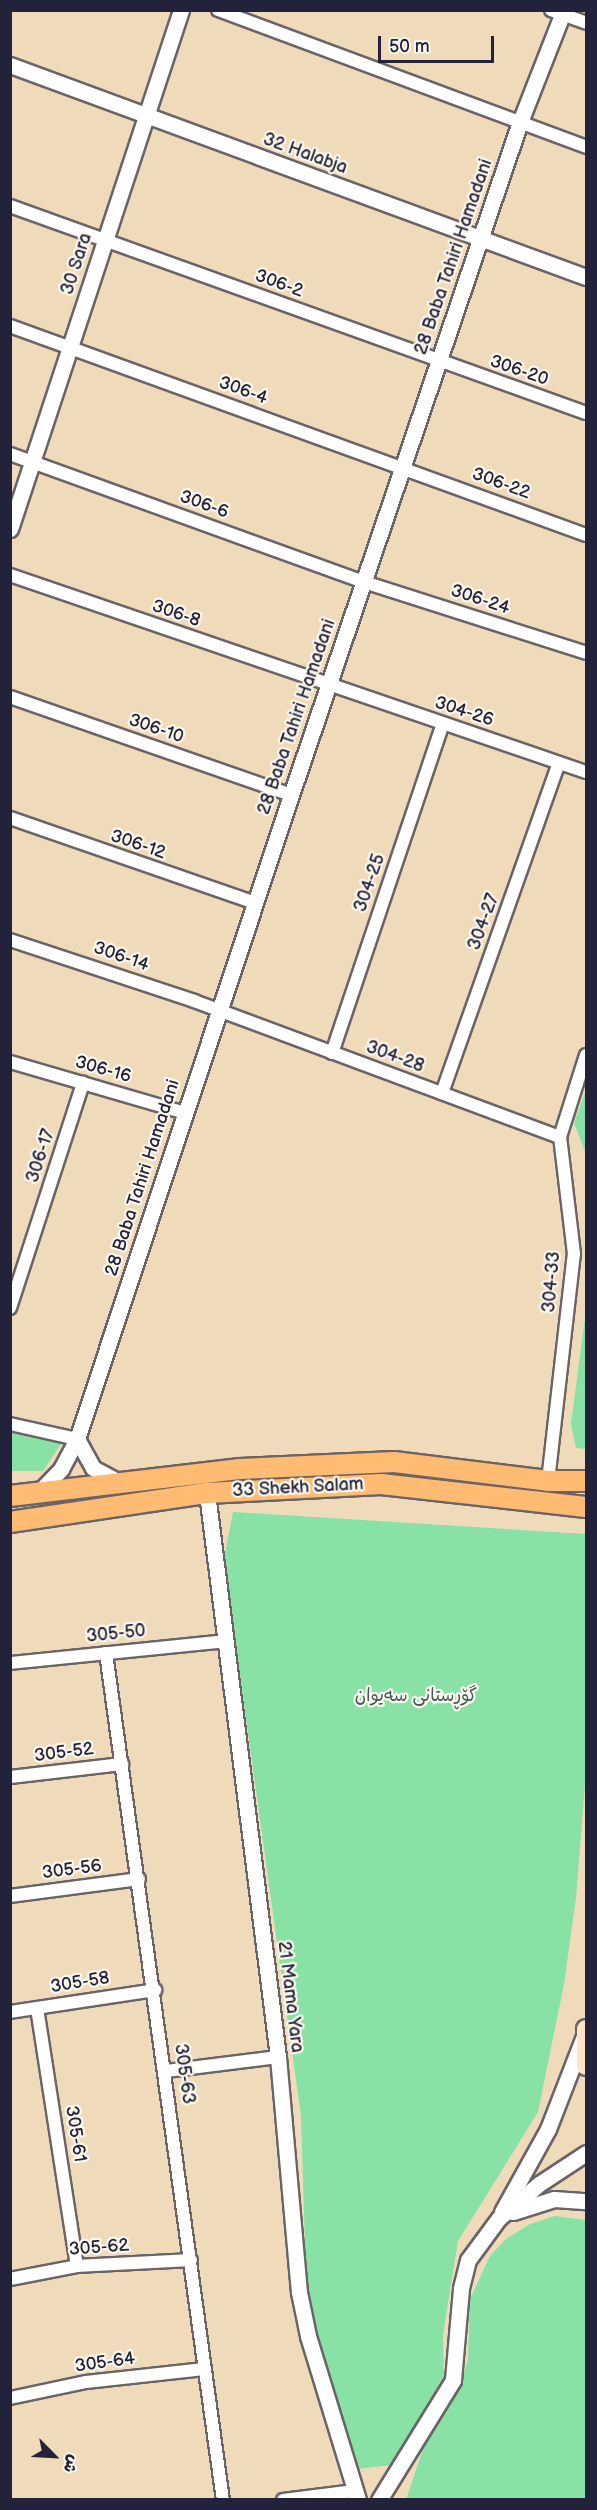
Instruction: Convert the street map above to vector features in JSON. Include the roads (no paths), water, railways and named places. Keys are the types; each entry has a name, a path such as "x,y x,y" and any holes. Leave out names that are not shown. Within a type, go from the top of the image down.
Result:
{"main road":[{"name":"33 Shekh Salam","path":"10,1496 240,1468 394,1462 548,1481 586,1481"},
{"name":"33 Shekh Salam","path":"10,1522 207,1493 381,1484 586,1507"},
{"path":"586,2029 586,2066"}],"street":[{"name":"30 Sara","path":"10,529 181,10"},
{"path":"218,10 586,147"},
{"path":"559,12 586,23"},
{"name":"28 Baba Tahiri Hamadani","path":"38,1493 61,1469 77,1439 291,795 559,12"},
{"name":"32 Halabja","path":"10,65 146,118 586,277"},
{"name":"306-2","path":"10,206 439,362"},
{"name":"306-4","path":"10,326 403,468"},
{"name":"306-20","path":"439,362 586,413"},
{"name":"306-6","path":"10,454 363,582"},
{"name":"306-22","path":"403,468 586,535"},
{"name":"306-8","path":"10,575 330,686"},
{"name":"306-24","path":"363,582 586,653"},
{"name":"304-26","path":"330,686 586,772"},
{"name":"306-10","path":"10,697 291,795"},
{"name":"304-25","path":"332,1053 443,724"},
{"name":"304-27","path":"442,1093 559,763"},
{"name":"306-12","path":"10,818 255,903"},
{"name":"306-14","path":"10,940 219,1013"},
{"name":"304-28","path":"219,1013 560,1137"},
{"name":"304-33","path":"548,1481 574,1254 560,1137 586,1055"},
{"name":"306-16","path":"10,1062 185,1113"},
{"name":"306-17","path":"10,1308 83,1083"},
{"path":"10,1424 77,1439 93,1468 123,1483"},
{"name":"21 Mama Yara","path":"207,1493 278,2057 299,2292 308,2336 356,2495"},
{"name":"305-50","path":"10,1663 226,1641"},
{"name":"305-63","path":"106,1653 155,1990 223,2499"},
{"name":"305-52","path":"10,1777 122,1764"},
{"name":"305-56","path":"10,1896 139,1880"},
{"name":"305-58","path":"10,2012 155,1990"},
{"name":"305-61","path":"37,2008 77,2266"},
{"path":"379,2499 453,2380 461,2288 468,2260 499,2218 548,2128 586,2029"},
{"path":"166,2071 278,2057"},
{"path":"499,2218 539,2184 586,2153"},
{"path":"499,2218 554,2199 586,2201"},
{"name":"305-62","path":"10,2278 77,2266 191,2260"},
{"name":"305-64","path":"10,2398 86,2382 204,2369"},
{"path":"283,2499 356,2495"}],"park label":[{"name":"گۆڕستانی سەیوان","path":"416,1696"}]}
